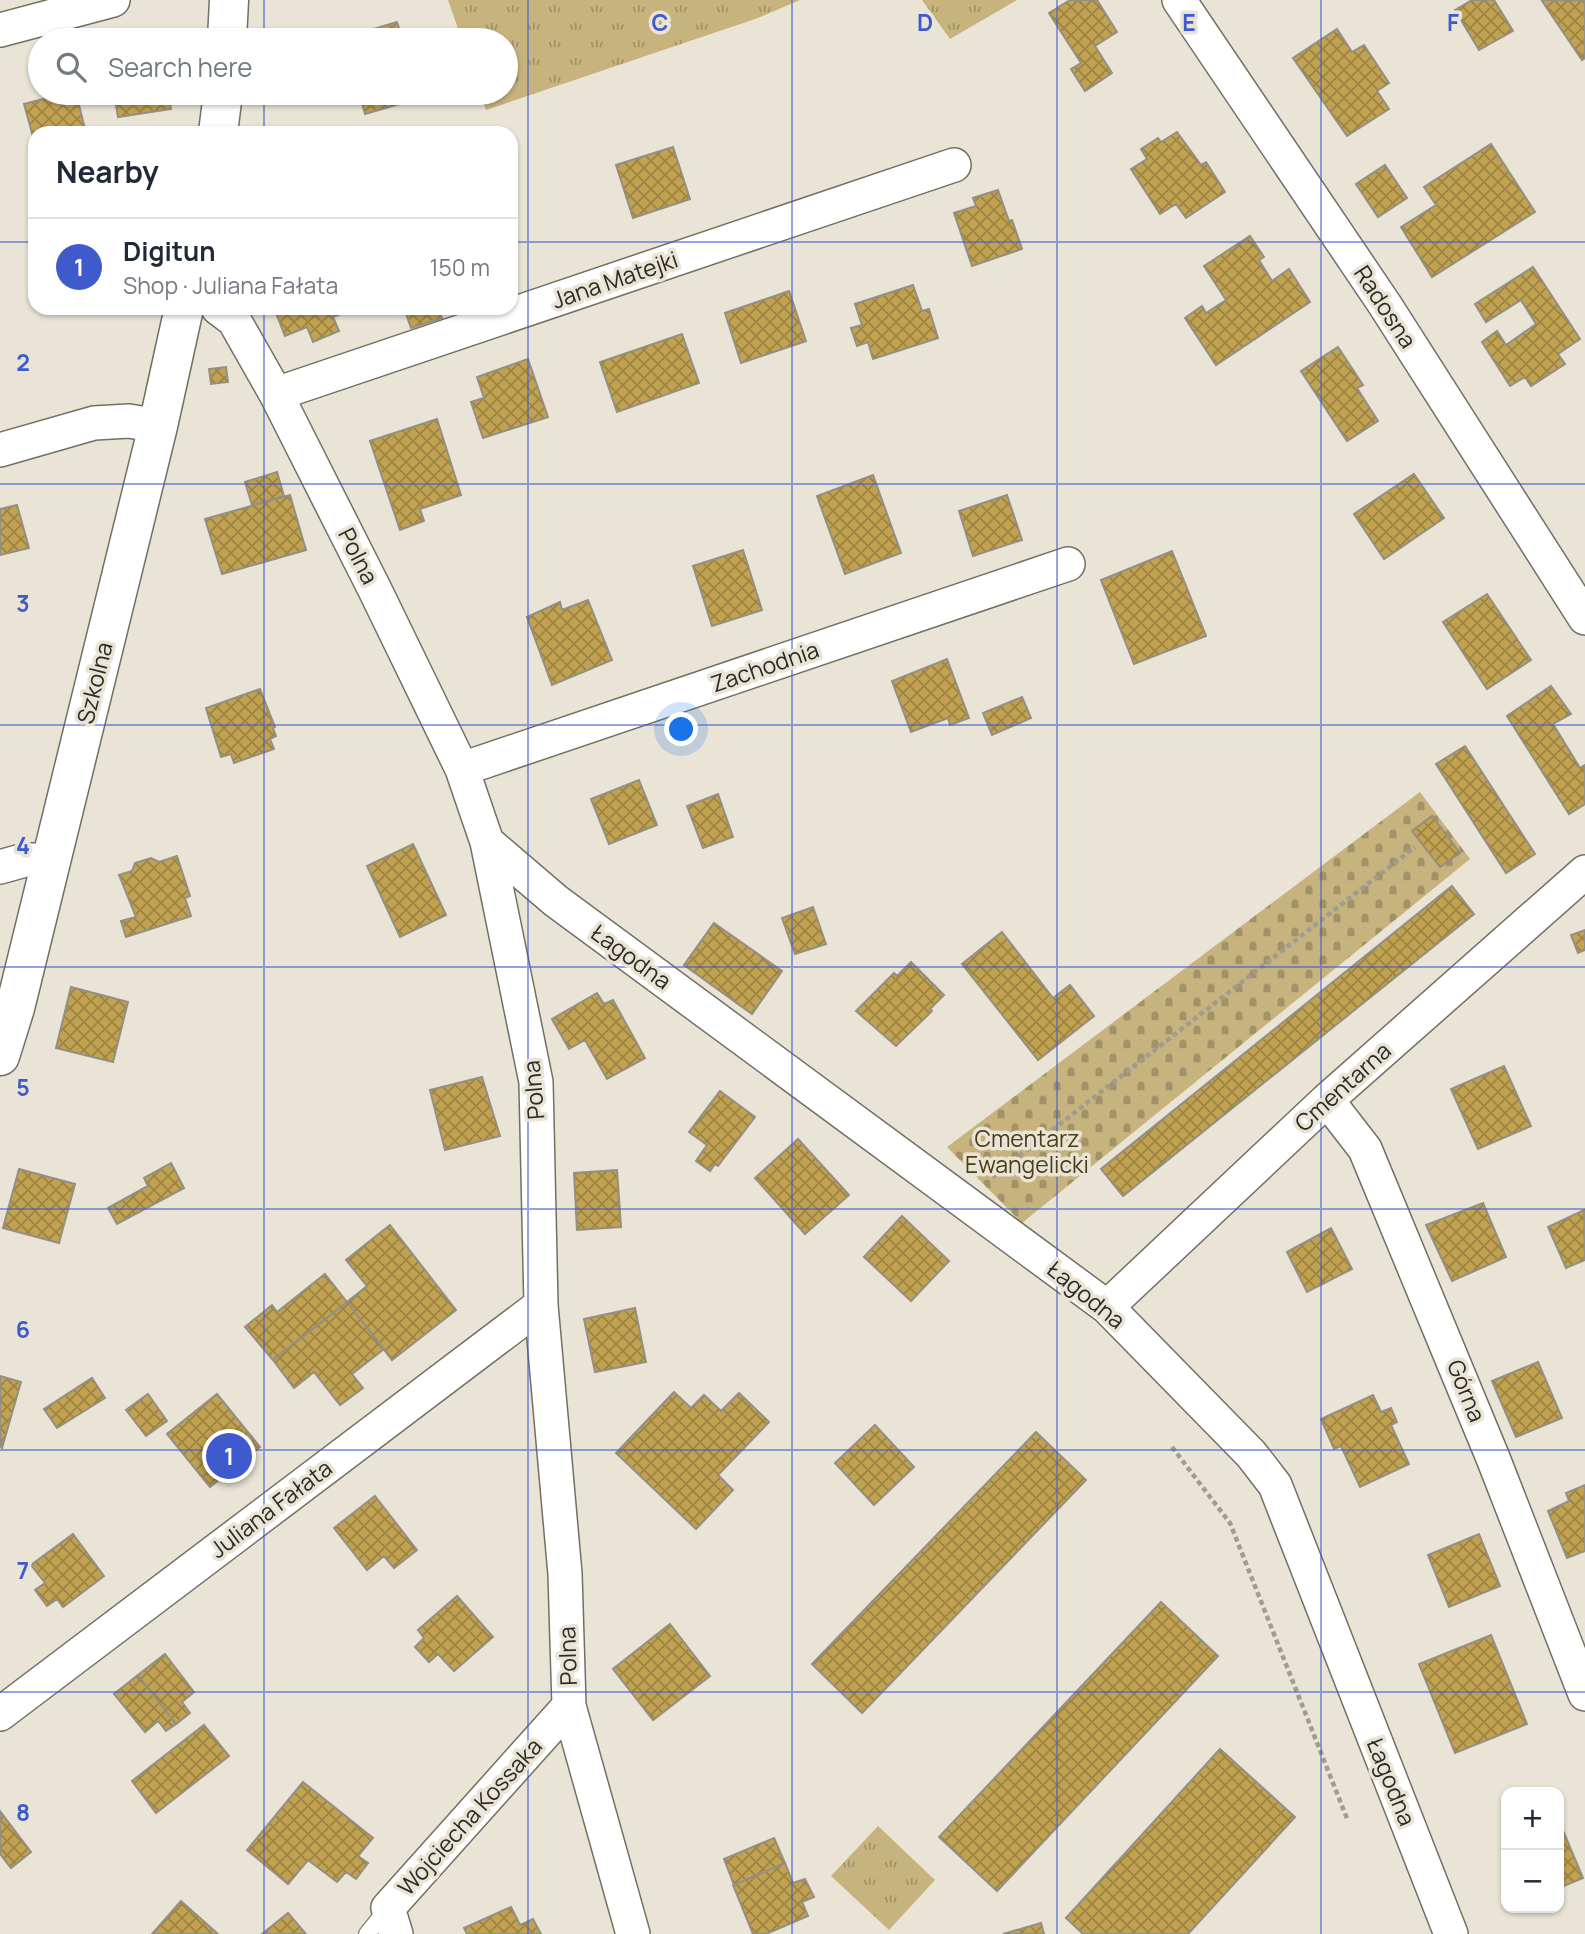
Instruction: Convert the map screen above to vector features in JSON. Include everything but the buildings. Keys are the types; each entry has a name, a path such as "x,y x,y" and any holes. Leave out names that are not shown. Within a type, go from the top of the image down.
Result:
{"street":[{"path":"0,30 113,0"},
{"path":"228,28 229,0"},
{"name":"Radosna","path":"1179,0 1385,305 1585,618"},
{"path":"219,126 222,105"},
{"name":"Jana Matejki","path":"518,312 954,165"},
{"name":"Szkolna","path":"0,1056 15,1008 158,426 182,315"},
{"name":"Polna","path":"227,315 234,320 276,394 376,590 462,769 487,842 537,1082 541,1305 565,1574 569,1706 633,1934"},
{"name":"Jana Matejki","path":"276,394 510,315"},
{"path":"0,450 94,423 129,421 158,426"},
{"name":"Zachodnia","path":"462,769 1068,564"},
{"name":"Łagodna","path":"487,842 556,901 1107,1307 1251,1454 1275,1485 1451,1934"},
{"path":"0,867 25,860 51,860"},
{"name":"Cmentarna","path":"1107,1307 1327,1100 1585,872"},
{"name":"Górna","path":"1327,1100 1366,1149 1493,1458 1585,1694"},
{"name":"Juliana Fałata","path":"0,1714 541,1305"},
{"name":"Wojciecha Kossaka","path":"392,1921 569,1706"}],"lane":[{"path":"367,1934 392,1921"}],"path":[{"path":"984,1183 1415,847"},
{"path":"1172,1447 1230,1523 1348,1821"}],"green space":[{"path":"448,0 800,0 758,18 518,99 518,28 458,28"},
{"path":"922,0 1017,0 950,39"},
{"path":"484,105 501,105 486,110"},
{"name":"Cmentarz Ewangelicki","path":"1420,792 1470,859 1022,1223 947,1147"},
{"path":"878,1826 935,1880 889,1930 831,1876"}],"place":[{"name":"Digitun","path":"229,1456"}]}
